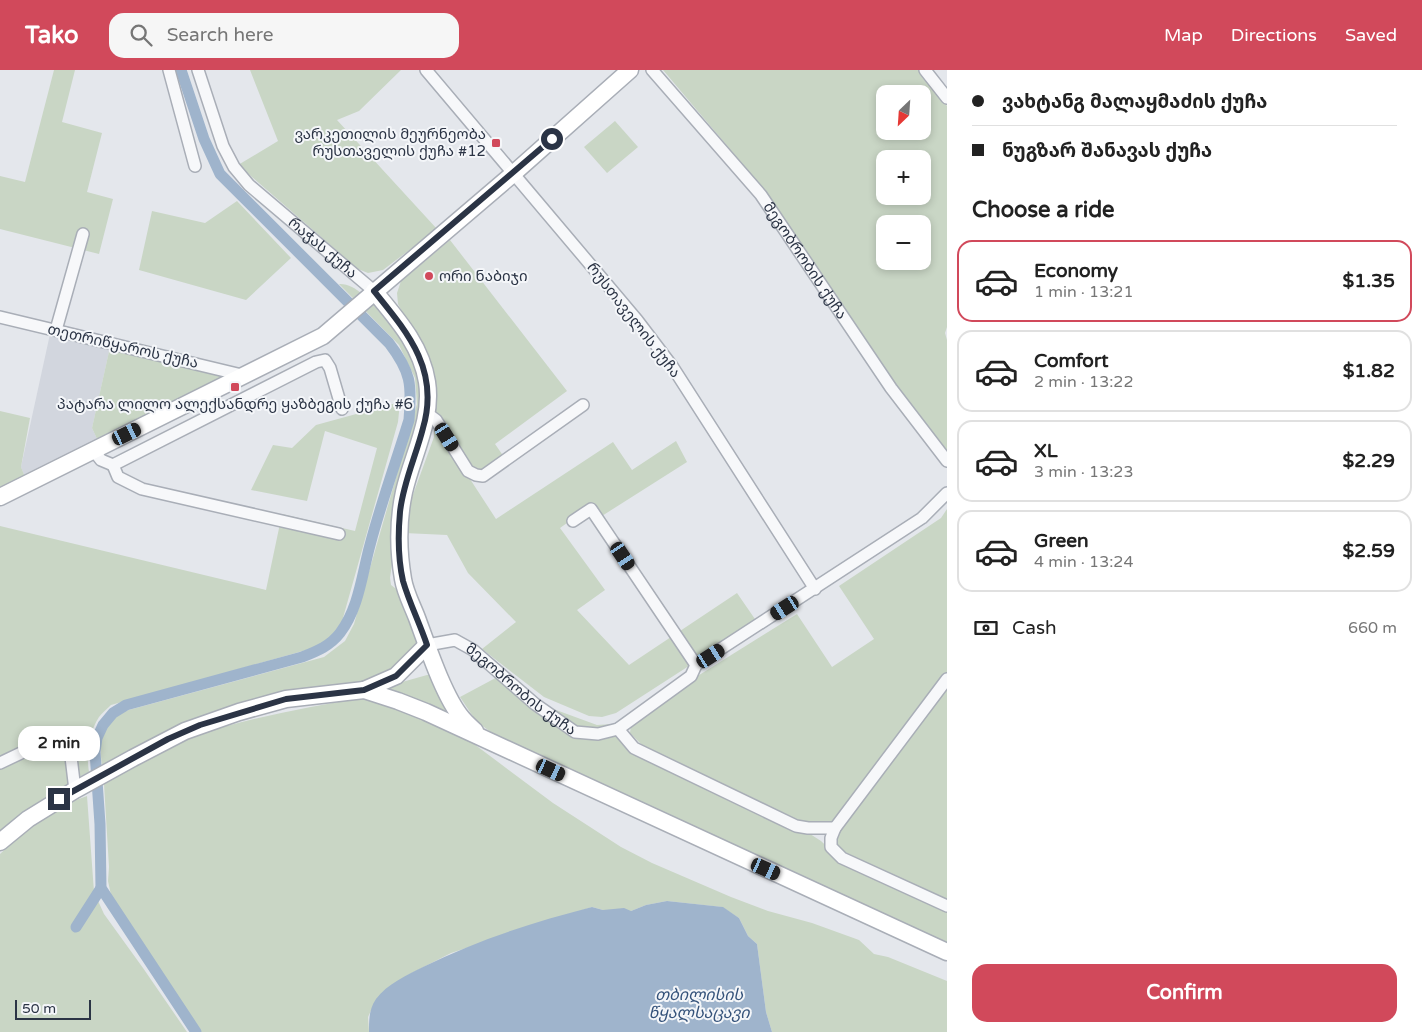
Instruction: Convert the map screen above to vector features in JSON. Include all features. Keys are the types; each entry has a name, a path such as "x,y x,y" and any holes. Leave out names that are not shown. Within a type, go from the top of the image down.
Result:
{"street":[{"path":"169,70 195,166"},
{"name":"რაჭას ქუჩა","path":"198,70 223,146 234,167 249,184 371,294 412,340 423,362 427,383 426,416 400,511 400,551 403,581 447,691 461,717 481,737"},
{"name":"რუსთაველის ქუჩა","path":"426,70 637,320 672,366 815,590"},
{"path":"0,497 323,336 514,173 630,70"},
{"name":"მეგობრობის ქუჩა","path":"652,70 761,195 891,388 947,461"},
{"path":"925,70 947,98"},
{"path":"56,330 83,234"},
{"name":"თეთრიწყაროს ქუჩა","path":"0,317 246,376"},
{"path":"113,465 316,362 325,360 330,368 342,409"},
{"path":"426,416 436,420 468,471 483,476 584,405"},
{"path":"94,451 101,460 113,465 118,478 142,489 339,534"},
{"name":"მეგობრობის ქუჩა","path":"427,645 455,640 473,650 535,704 575,732 598,734 618,729 691,676 696,666 815,590 922,518 945,500"},
{"path":"573,521 591,509 696,666"},
{"path":"0,842 28,819 79,788 186,731 239,712 286,699 364,690 396,676 427,645"},
{"path":"947,679 835,828 831,838 831,847 842,858 947,906"},
{"path":"364,690 426,712 947,952"},
{"path":"618,729 634,748 796,826 835,828"},
{"path":"0,763 42,743 58,741 71,757 79,788"}],"shaded area":[{"path":"50,334 110,347 92,428 98,441 25,477 21,467"}],"green space":[{"path":"54,70 75,70 62,122 102,133 87,192 113,199 99,254 0,229 0,176 25,182"},
{"path":"250,70 401,70 359,111 337,120 437,229 383,270 368,273 358,269 238,165 278,141"},
{"path":"663,70 918,70 930,85 876,85 876,140 931,140 931,86 947,106 947,327 945,333 947,340 947,455 891,379 767,193"},
{"path":"615,121 638,147 607,173 584,147"},
{"path":"237,201 291,258 246,300 139,270 152,211 205,223"},
{"path":"450,240 567,391 495,444 504,457 470,479 496,519 613,442 632,470 676,441 687,462 594,521 588,508 560,528 605,590 577,610 629,665 737,593 757,622 616,713 602,717 589,716 544,697 482,649 516,622 468,573 447,535 404,533 407,511 434,437 434,379 428,354 410,327 398,304 397,293 401,281"},
{"path":"339,284 357,290 377,309 410,355 418,373 421,391 419,408 404,482 390,578 391,585 403,594 416,629 417,641 413,649 399,665 368,680 274,697 102,767 101,742 103,734 110,722 125,711 324,657 345,641 354,624 417,404 415,378 399,345"},
{"path":"110,347 219,375 221,378 98,441 92,428"},
{"path":"400,402 398,422 341,625 326,642 317,647 111,705 99,717 93,730 88,751 89,772 77,778 76,753 58,736 0,758 0,526 266,590 282,514 355,531 377,448 325,431 307,501 251,490 273,445 292,448 316,425"},
{"path":"0,411 30,418 21,467 25,477 0,489"},
{"path":"947,509 947,901 849,855 821,831 642,745 630,733 632,717 797,614 832,667 874,639 839,586 941,518"},
{"path":"503,674 537,703 597,725 613,724 621,739 807,832 821,841 841,860 947,909 947,946 496,736 476,721 460,697"},
{"path":"433,675 449,708 444,714 383,691 388,686"},
{"path":"368,696 438,723 470,741 553,803 621,847 652,863 768,911 812,923 859,940 874,954 888,957 947,981 947,1032 772,1032 766,1012 757,944 748,936 739,918 722,907 667,901 646,905 631,911 603,910 592,907 451,953 389,987 376,1000 368,1017 369,1032 201,1032 111,895 108,881 109,867 104,784 160,751 184,740 217,729 260,718"},
{"path":"55,743 68,758 71,785 8,825 0,834 0,766"},
{"path":"87,796 94,892 104,914 187,1032 0,1032 0,854 44,812"}],"water":[{"name":"თბილისის წყალსაცავი","path":"667,901 723,907 739,918 748,936 757,944 766,1012 772,1032 369,1032 369,1019 376,999 391,984 443,957 506,932 592,907 603,910 624,908 631,911 646,905"}],"waterway":[{"path":"181,70 204,139 220,174 389,343 402,362 410,387 409,420 374,529 356,602 352,613 336,638 323,648 302,657 126,705 113,713 103,725 97,738 95,752 100,824 101,888 196,1032"},
{"path":"76,927 101,888"}],"place":[{"name":"ვარკეთილის მეურნეობა რუსთაველის ქუჩა #12","path":"496,143"},
{"name":"ორი ნაბიჯი","path":"429,276"},
{"name":"პატარა ლილო ალექსანდრე ყაზბეგის ქუჩა #6","path":"235,387"}],"route":[{"path":"59,799 168,739 200,725 286,699 330,692 364,690 396,676 427,645 403,581 400,551 400,511 404,491 424,426 427,383 423,362 412,340 374,291 552,139"}]}
